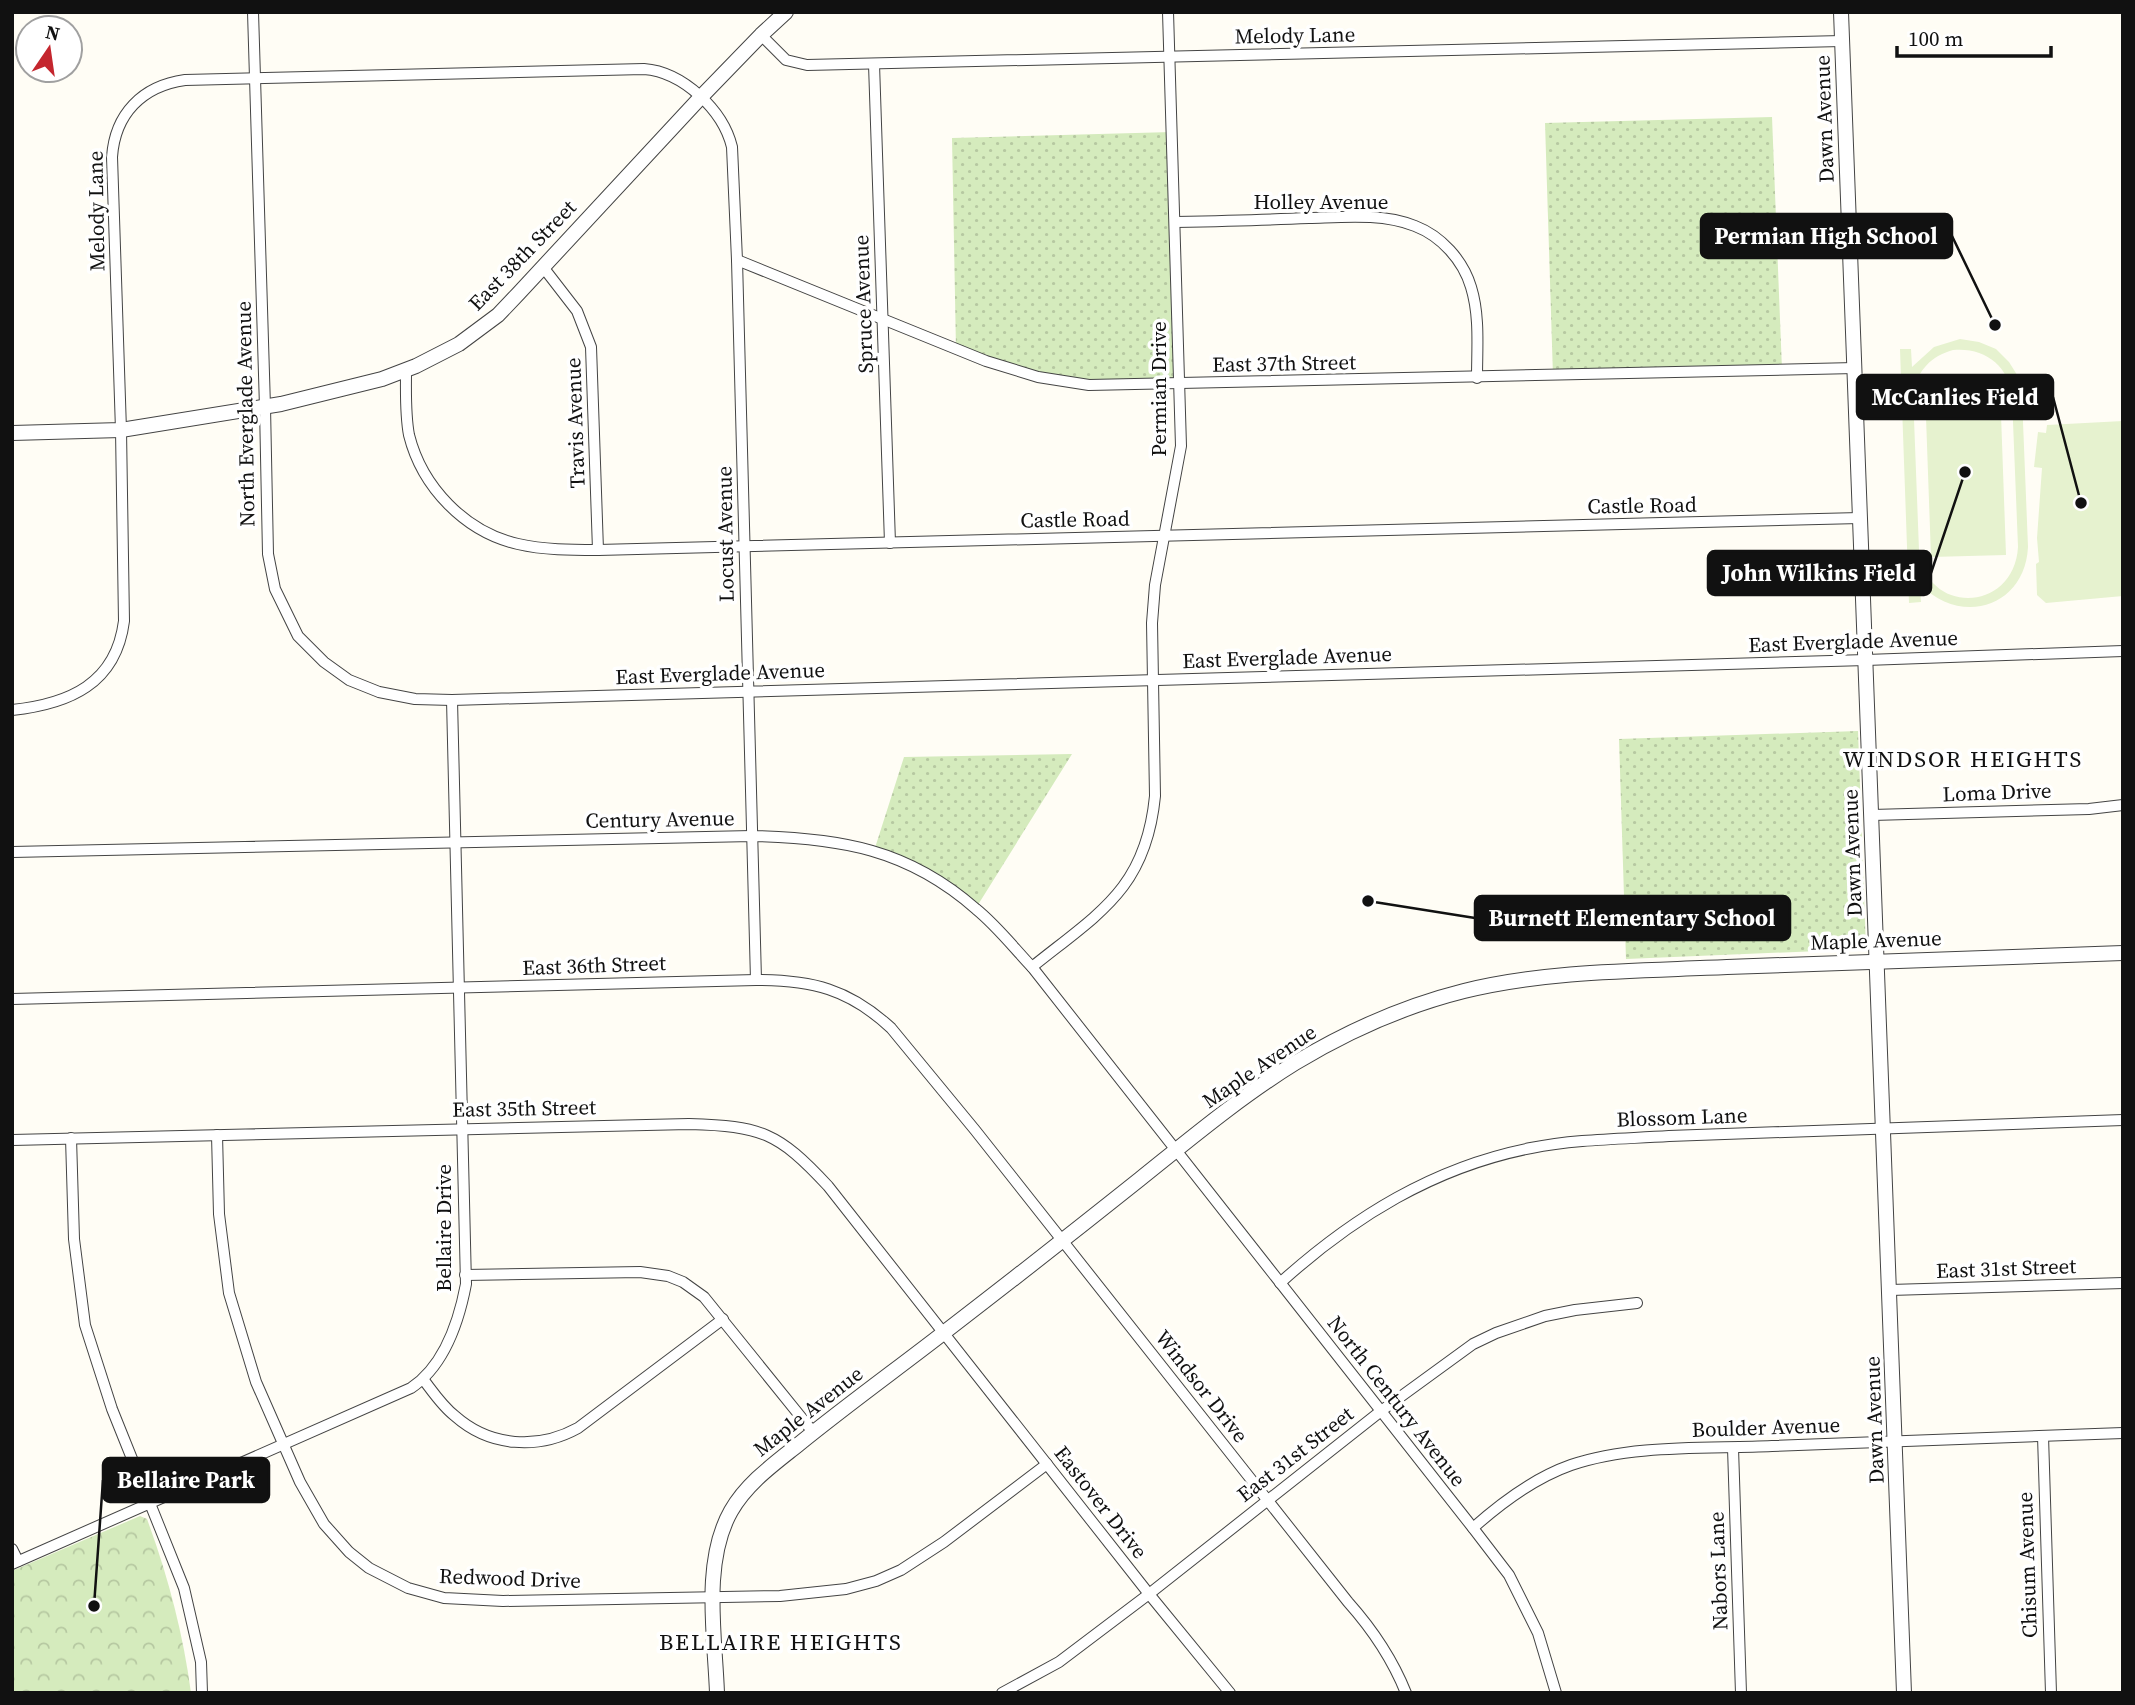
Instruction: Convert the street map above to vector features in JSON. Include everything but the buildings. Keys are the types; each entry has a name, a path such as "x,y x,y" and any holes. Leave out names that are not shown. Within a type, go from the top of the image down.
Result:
{"street":[{"name":"North Everglade Avenue","path":"253,12 265,481 268,554 275,589 298,636 324,662 349,680 379,692 415,699 452,700"},
{"name":"East 38th Street","path":"12,433 121,430 265,407 382,379 459,344 498,315 700,98 786,12"},
{"name":"Permian Drive","path":"1032,967 1117,896 1145,849 1153,823 1156,796 1152,624 1156,585 1181,446 1168,12"},
{"name":"Dawn Avenue","path":"1841,12 1904,1693"},
{"name":"Melody Lane","path":"761,35 778,54 794,63 807,65 1842,41"},
{"name":"Spruce Avenue","path":"874,64 890,543"},
{"name":"Melody Lane","path":"12,710 40,707 78,693 102,675 117,650 124,621 112,157 116,132 128,109 137,99 159,86 184,80 644,69 670,74 700,98"},
{"name":"Locust Avenue","path":"700,98 716,114 729,133 734,174 756,980"},
{"name":"Holley Avenue","path":"1175,222 1368,217 1404,222 1426,230 1448,248 1471,286 1477,321 1477,378"},
{"name":"East 37th Street","path":"737,260 986,361 1038,377 1089,385 1854,368"},
{"name":"Travis Avenue","path":"543,267 577,311 591,347 598,550"},
{"name":"Castle Road","path":"406,370 407,420 415,453 433,486 452,509 485,532 515,544 561,550 1860,518"},
{"name":"East Everglade Avenue","path":"452,700 2123,651"},
{"name":"Bellaire Drive","path":"15,1563 411,1388 423,1379 453,1331 462,1307 466,1275 452,700"},
{"name":"Loma Drive","path":"1872,815 2089,809 2123,805"},
{"name":"Century Avenue","path":"12,852 752,836 843,842 916,867 975,908 1032,967 1176,1150"},
{"name":"Maple Avenue","path":"717,1693 714,1597 716,1550 723,1525 739,1497 759,1476 813,1432 1176,1150 1259,1087 1330,1042 1375,1021 1432,1000 1507,983 1549,977 1611,972 2123,953"},
{"name":"East 36th Street","path":"12,999 756,980 785,980 825,987 876,1014 909,1048 1062,1241"},
{"name":"Blossom Lane","path":"1280,1283 1327,1243 1378,1207 1436,1177 1497,1156 1531,1148 1596,1140 2123,1120"},
{"name":"East 35th Street","path":"12,1140 689,1124 727,1125 759,1130 794,1152 828,1186 943,1333"},
{"name":"Redwood Drive","path":"217,1135 219,1214 229,1293 256,1381 312,1505 335,1538 369,1569 408,1588 434,1596 464,1600 568,1601 817,1594 846,1589 876,1581 901,1570 944,1542 1047,1464"},
{"path":"71,1139 74,1239 85,1325 111,1409 184,1588 201,1662 202,1693"},
{"name":"North Century Avenue","path":"1176,1150 1509,1575 1538,1633 1556,1693"},
{"name":"Windsor Drive","path":"1062,1241 1372,1629 1394,1663 1406,1693"},
{"path":"466,1275 657,1273 683,1282 704,1297 813,1432"},
{"name":"East 31st Street","path":"1890,1290 2123,1283"},
{"name":"East 31st Street","path":"1002,1693 1059,1662 1381,1411 1460,1353 1496,1332 1555,1314 1637,1303"},
{"path":"423,1379 455,1416 480,1432 515,1442 555,1439 578,1428 723,1319"},
{"name":"Eastover Drive","path":"943,1333 1230,1693"},
{"name":"Boulder Avenue","path":"1473,1528 1507,1499 1539,1480 1569,1465 1614,1455 2123,1433"},
{"name":"Chisum Avenue","path":"2042,1436 2051,1693"},
{"name":"Nabors Lane","path":"1733,1448 1741,1693"},
{"path":"12,1549 15,1563"}],"green space":[{"path":"1772,117 1782,370 1553,376 1545,123"},
{"path":"1172,132 1179,385 1038,377 956,349 952,138"},
{"path":"1960,339 1979,342 1996,349 2009,362 2019,378 2022,397 2028,547 2024,568 2016,584 2003,596 1988,604 1971,607 1954,605 1936,597 1920,584 1921,602 1909,603 1900,349 1911,349 1912,367 1934,347","holes":["1953,350 1964,350 1993,360 2006,376 2010,386 2018,547 2013,569 2002,585 1987,594 1970,598 1952,595 1937,587 1925,572 1919,550 1913,393 1918,377 1932,360"]},
{"path":"2000,386 2006,555 1931,557 1925,389"},
{"path":"2123,421 2123,596 2046,603 2037,595 2037,538 2042,468 2034,467 2038,432 2046,433 2047,425"},
{"path":"1858,731 1866,949 1626,959 1619,739"},
{"path":"1072,754 976,908 954,891 874,851 904,757"},
{"path":"140,1516 147,1519 162,1562 184,1649 191,1693 12,1693 12,1571"}],"place":[{"name":"Permian High School","path":"1995,325"},
{"name":"John Wilkins Field","path":"1965,472"},
{"name":"McCanlies Field","path":"2081,503"},
{"name":"Burnett Elementary School","path":"1368,901"},
{"name":"Bellaire Park","path":"94,1606"}],"district":[{"name":"WINDSOR HEIGHTS","path":"1963,759"},
{"name":"BELLAIRE HEIGHTS","path":"781,1642"}]}
